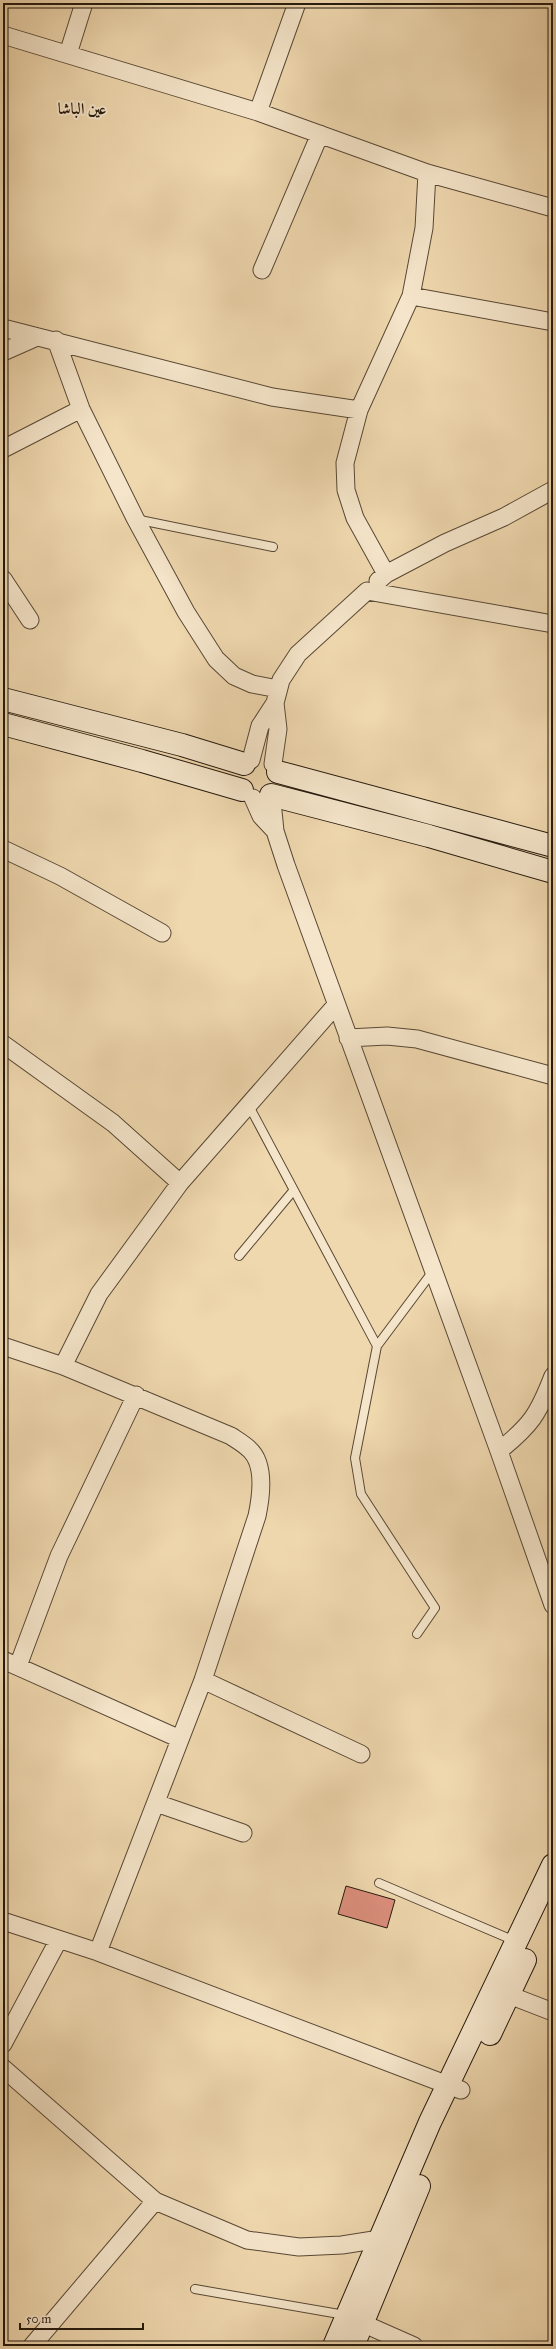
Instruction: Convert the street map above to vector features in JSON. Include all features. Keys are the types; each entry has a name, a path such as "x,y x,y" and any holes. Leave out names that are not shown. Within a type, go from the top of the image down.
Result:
{"street":[{"path":"68,54 84,3"},
{"path":"258,112 297,3"},
{"path":"3,35 258,112 426,173 553,208"},
{"path":"262,270 320,134"},
{"path":"386,574 355,518 346,490 345,463 359,410 411,296 424,228 426,173"},
{"path":"411,296 553,322"},
{"path":"3,328 37,337 56,340 272,396 359,410"},
{"path":"3,352 37,337"},
{"path":"56,340 81,409 135,518 186,612 216,659 234,676 276,696"},
{"path":"3,449 81,409"},
{"path":"553,490 504,517 445,543 386,574 367,590 298,654 281,680 276,696 260,726 248,762 238,777 259,795 274,811 275,831 336,1005 499,1451 553,1605"},
{"path":"3,579 30,620"},
{"path":"367,590 553,624"},
{"path":"259,795 277,787 275,768 278,729 276,696"},
{"path":"3,699 248,762 259,758 275,768 553,846"},
{"path":"3,724 142,761 259,795 429,836 553,872"},
{"path":"3,849 60,876 162,933"},
{"path":"62,1366 99,1294 180,1183 336,1005"},
{"path":"348,1038 387,1036 417,1039 553,1076"},
{"path":"3,1044 113,1123 180,1183"},
{"path":"4,1350 62,1366 136,1395 231,1436 250,1450 259,1468 262,1489 258,1516 203,1680 98,1952"},
{"path":"499,1451 525,1430 541,1408 553,1376"},
{"path":"136,1395 10,1663 180,1739"},
{"path":"203,1680 362,1754"},
{"path":"156,1803 242,1834"},
{"path":"334,2346 354,2319 553,1865"},
{"path":"353,2346 354,2319 380,2239 455,2087 509,1995 553,1898"},
{"path":"3,1921 58,1941 98,1952 455,2087"},
{"path":"3,2044 58,1941"},
{"path":"509,1995 553,2012"},
{"path":"3,2068 156,2200 247,2240 299,2247 342,2245 380,2239"},
{"path":"32,2346 156,2200"},
{"path":"354,2319 414,2346"}],"lane":[{"path":"135,518 273,547"},
{"path":"248,1104 293,1191 377,1346"},
{"path":"239,1256 293,1191"},
{"path":"417,1634 435,1608 361,1494 355,1458 377,1346 433,1271"},
{"path":"379,1883 518,1942"},
{"path":"195,2289 354,2319"}],"building":[{"path":"346,1886 395,1900 387,1928 338,1914"}],"district":[{"name":"عين الباشا","path":"82,108"}]}
